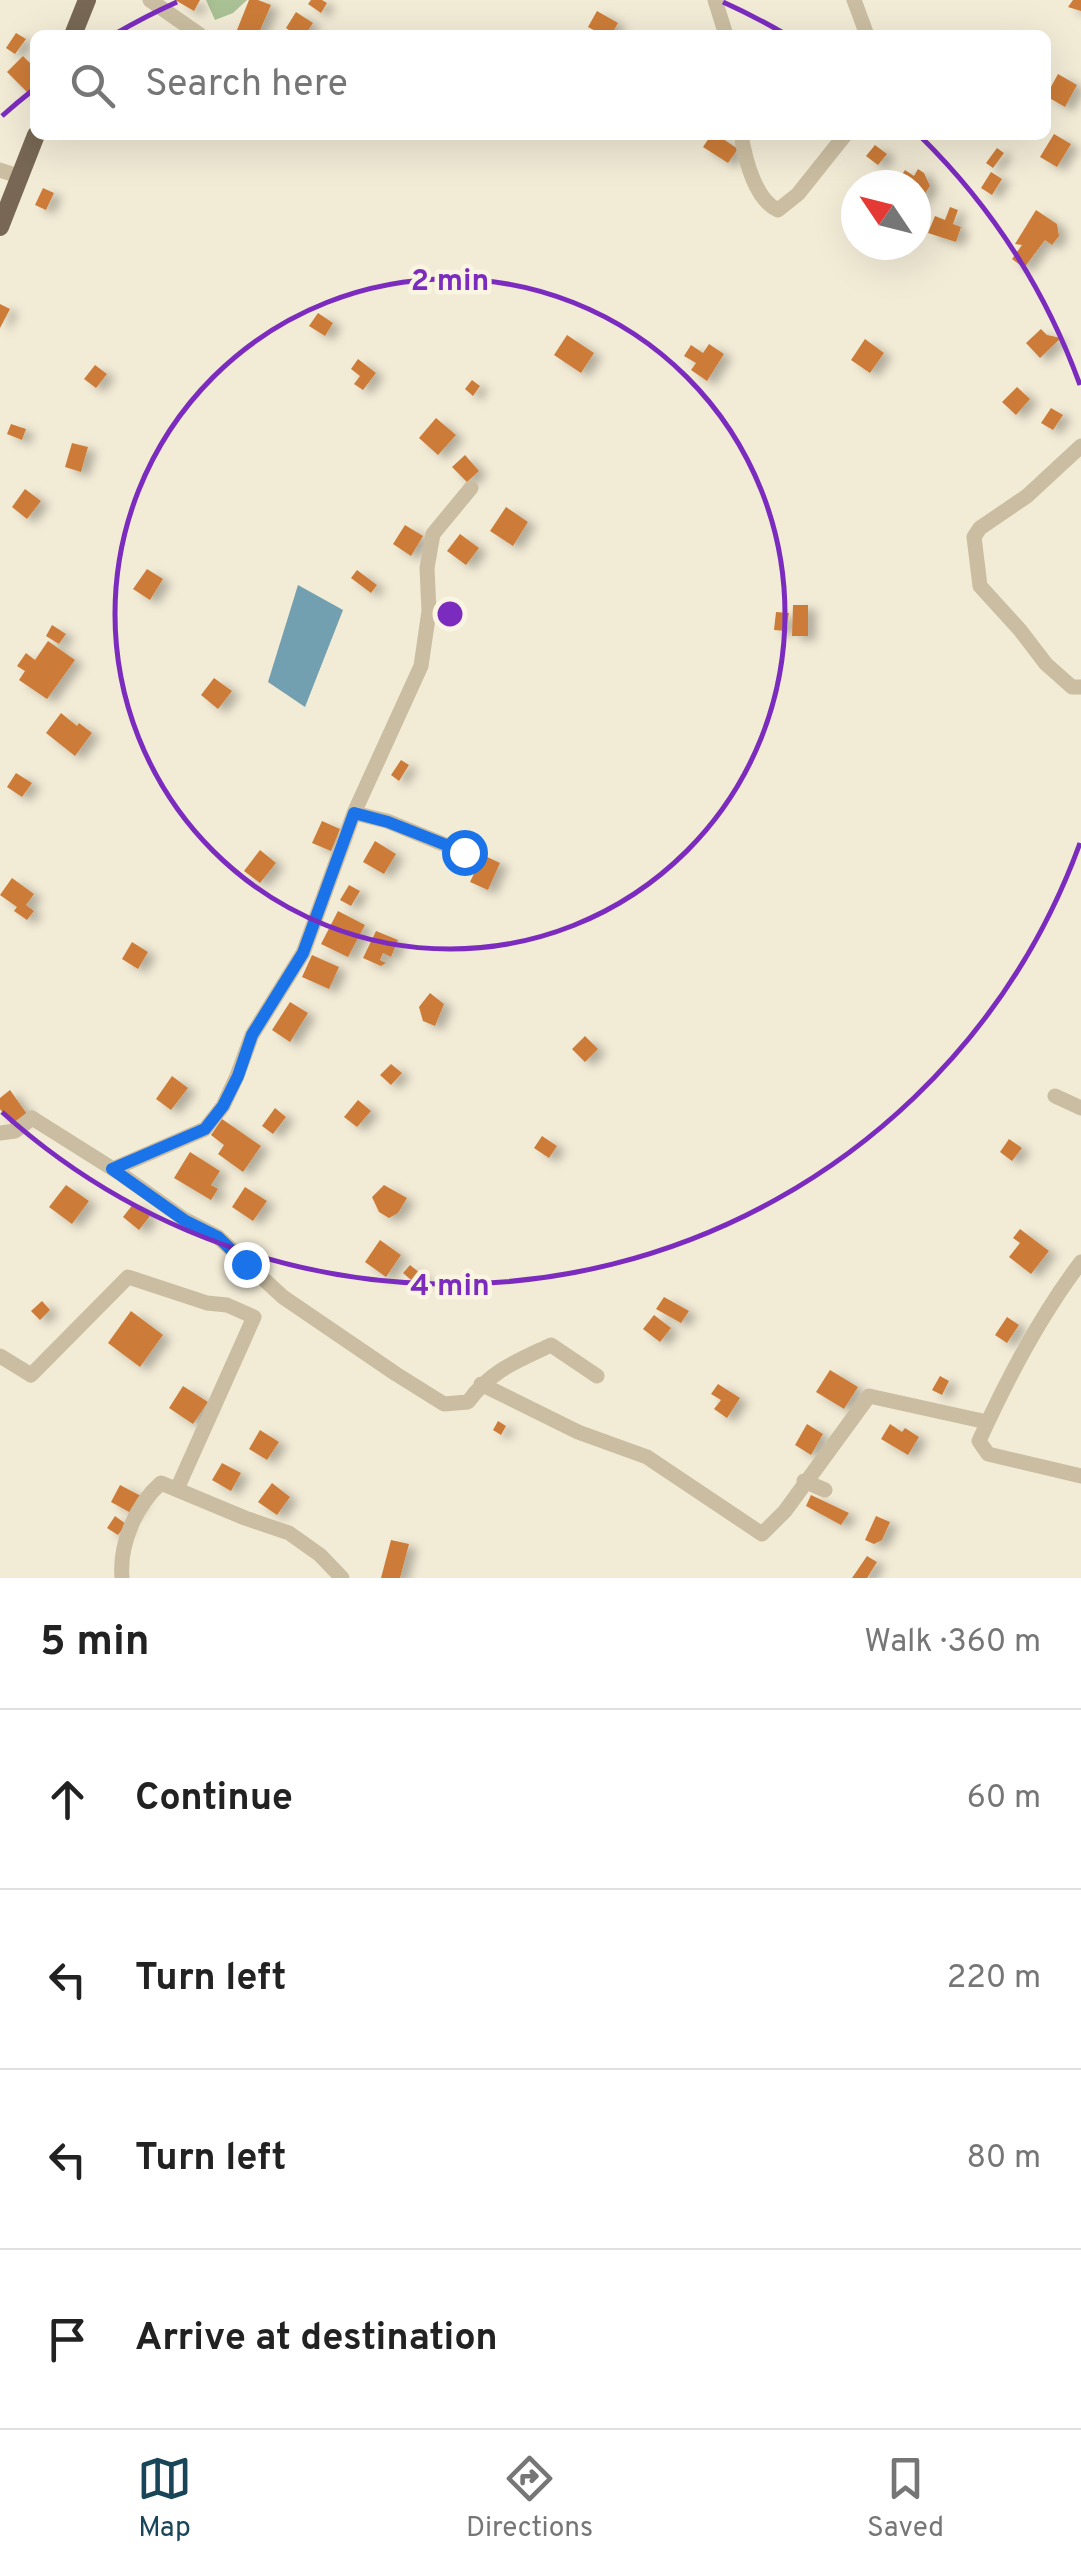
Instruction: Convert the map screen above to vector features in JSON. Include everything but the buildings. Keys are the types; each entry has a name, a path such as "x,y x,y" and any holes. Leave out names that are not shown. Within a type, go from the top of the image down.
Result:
{"main road":[{"path":"76,30 86,0"},
{"path":"0,227 34,140"}],"street":[{"path":"150,0 193,30"},
{"path":"715,0 724,30"},
{"path":"854,0 865,30"},
{"path":"742,140 746,164 769,206 778,210 798,194 841,140"},
{"path":"0,170 21,177"},
{"path":"1081,446 1027,496 980,528 974,538 980,586 1046,664 1072,687 1081,687"},
{"path":"112,1169 205,1129 223,1106 252,1035 303,953 354,813 421,666 433,534 471,488"},
{"path":"354,813 464,852"},
{"path":"1056,1096 1081,1108"},
{"path":"0,1133 15,1132 32,1118 184,1220 218,1237 283,1297 444,1404 468,1402 481,1384 506,1366 551,1346 597,1376"},
{"path":"1081,1262 1058,1294 978,1441 988,1454 1081,1476"},
{"path":"0,1356 31,1375 128,1277 207,1303 226,1305 254,1318 178,1490"},
{"path":"481,1384 578,1432 647,1457 762,1534 785,1511 869,1396 987,1422"},
{"path":"804,1481 825,1490"},
{"path":"122,1578 120,1561 134,1519 148,1494 161,1483 289,1533 320,1555 342,1578"}],"green space":[{"path":"206,0 247,0 233,13 215,20"}],"water":[{"path":"298,585 343,610 305,707 268,682"}],"route":[{"path":"246,1264 218,1237 184,1220 112,1169 205,1129 223,1106 252,1035 303,953 354,813 464,852"}]}
